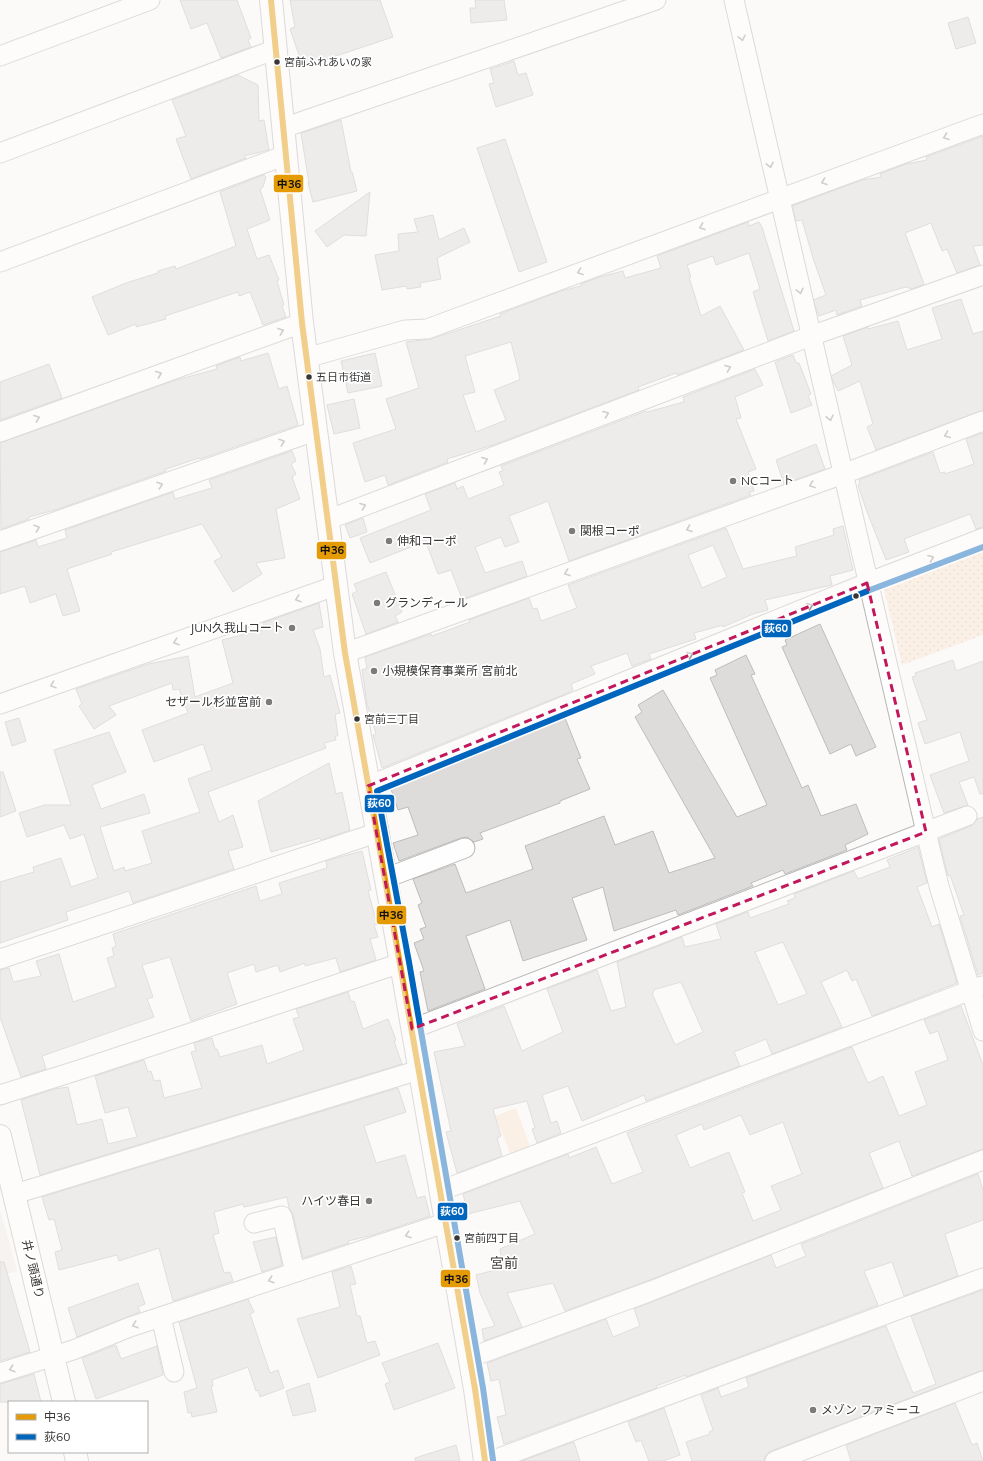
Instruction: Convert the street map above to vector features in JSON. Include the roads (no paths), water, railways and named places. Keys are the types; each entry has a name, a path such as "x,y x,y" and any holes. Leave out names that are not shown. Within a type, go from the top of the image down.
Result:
{"main road":[{"path":"271,0 302,323 344,653 401,963 418,1070 469,1358 485,1461"},
{"name":"井ノ頭通り","path":"0,1136 64,1401"}],"street":[{"path":"0,56 150,0"},
{"path":"283,128 656,0"},
{"path":"734,0 778,199 812,336 867,583 939,886 977,988 983,1031"},
{"path":"0,153 276,49"},
{"path":"306,358 405,330 427,329 983,124"},
{"path":"0,262 286,155"},
{"path":"327,520 812,336 983,275"},
{"path":"0,432 302,323"},
{"path":"344,653 843,474 983,421"},
{"path":"0,541 315,431"},
{"path":"368,786 867,583 983,538"},
{"path":"0,704 335,586"},
{"path":"412,1029 968,816"},
{"path":"0,959 376,833"},
{"path":"386,878 465,848"},
{"path":"0,1095 82,1070 401,963"},
{"path":"440,1191 977,988"},
{"path":"15,1194 418,1070"},
{"path":"469,1358 651,1291 983,1160"},
{"path":"254,1223 282,1216 295,1272"},
{"path":"0,1373 53,1356 161,1317 446,1223"},
{"path":"485,1461 499,1458 983,1278"},
{"path":"161,1317 174,1372"},
{"path":"775,1461 983,1381"}],"place":[{"name":"宮前ふれあいの家","path":"277,62"},
{"name":"五日市街道","path":"309,377"},
{"name":"NCコート","path":"733,481"},
{"name":"関根コーポ","path":"572,531"},
{"name":"伸和コーポ","path":"389,541"},
{"name":"グランディール","path":"377,603"},
{"name":"JUN久我山コート","path":"292,628"},
{"name":"小規模保育事業所 宮前北","path":"374,671"},
{"name":"セザール杉並宮前","path":"269,702"},
{"name":"宮前三丁目","path":"357,719"},
{"name":"ハイツ春日","path":"369,1201"},
{"name":"宮前四丁目","path":"457,1238"},
{"name":"メゾン ファミーユ","path":"813,1410"}],"district":[{"name":"宮前","path":"504,1263"}]}
